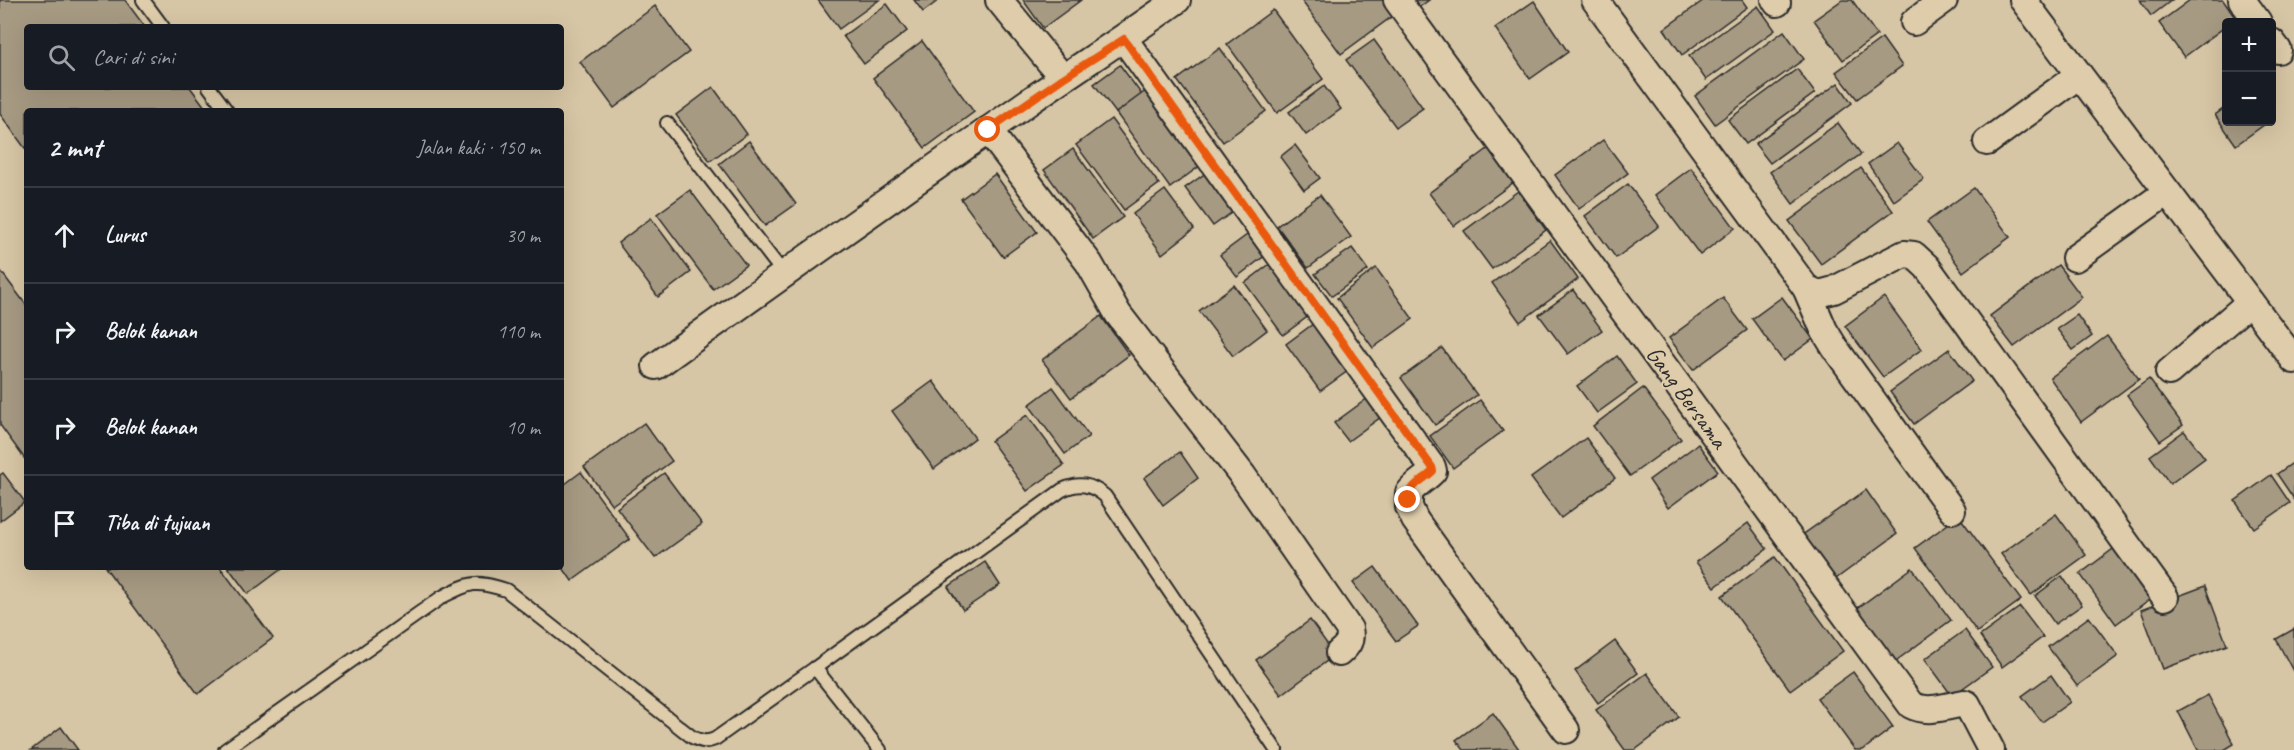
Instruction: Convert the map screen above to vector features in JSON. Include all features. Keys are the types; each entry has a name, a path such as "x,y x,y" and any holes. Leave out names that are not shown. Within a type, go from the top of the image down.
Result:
{"street":[{"path":"999,0 1063,78"},
{"path":"656,366 988,130 1124,39 1177,0"},
{"name":"Gang Bersama","path":"1397,0 1911,705 1918,709 1931,710 1967,704 1991,750"},
{"path":"1595,0 1806,288 1819,294 1826,293 1904,254 1914,255 1928,267 2165,597"},
{"path":"1914,22 1944,0"},
{"path":"2023,0 2294,360"},
{"path":"2242,0 2255,18"},
{"path":"1124,39 1432,467 1431,474 1421,480 1409,493 1409,507 1414,520 1566,730"},
{"path":"1987,142 2079,75"},
{"path":"988,130 1089,263 1118,314 1243,476 1349,629 1351,637 1347,646 1339,654"},
{"path":"2075,258 2167,192"},
{"path":"1806,288 1824,330 1835,348 1952,510"},
{"path":"2169,372 2250,302"}],"lane":[{"path":"143,0 161,24"},
{"path":"211,90 225,108"},
{"path":"668,123 784,274"},
{"path":"225,750 442,597 467,584 482,582 506,590 699,740 707,742 715,739 1062,490 1081,484 1089,485 1105,496 1276,750"},
{"path":"815,668 880,750"}],"building":[{"path":"0,0 125,0 143,24 24,24 24,90 192,90 206,108 24,108 24,147 0,114"},
{"path":"818,0 879,0 839,29"},
{"path":"914,0 939,0 923,12"},
{"path":"1023,0 1081,0 1043,28"},
{"path":"1301,0 1389,0 1398,12 1341,54"},
{"path":"1406,0 1429,0 1414,11"},
{"path":"1704,0 1742,0 1747,7 1682,55 1664,29"},
{"path":"1842,0 1852,0 1877,35 1843,60 1814,20"},
{"path":"2140,0 2172,0 2151,16"},
{"path":"2190,0 2223,0 2235,18 2222,18 2222,29 2184,57 2159,23"},
{"path":"1534,1 1568,52 1530,79 1495,28"},
{"path":"887,4 907,31 864,64 843,36"},
{"path":"655,6 689,52 614,108 580,62"},
{"path":"1758,6 1775,30 1706,80 1689,56"},
{"path":"1273,10 1323,79 1277,113 1227,44"},
{"path":"1784,31 1804,59 1715,124 1695,96"},
{"path":"1882,38 1902,66 1857,99 1836,72"},
{"path":"1374,40 1423,108 1396,127 1346,60"},
{"path":"922,41 974,112 925,148 873,78"},
{"path":"1220,48 1266,111 1223,142 1177,80"},
{"path":"1120,65 1142,95 1116,113 1094,84"},
{"path":"1797,69 1815,93 1746,144 1728,120"},
{"path":"1838,83 1852,103 1770,163 1755,144"},
{"path":"1324,86 1341,109 1306,135 1289,112"},
{"path":"713,87 747,134 710,161 676,115"},
{"path":"1151,87 1205,162 1170,188 1116,113"},
{"path":"2222,110 2222,125 2215,115"},
{"path":"1111,119 1159,184 1124,210 1076,145"},
{"path":"1838,123 1861,154 1793,204 1770,172"},
{"path":"2223,126 2262,126 2236,145"},
{"path":"1603,140 1628,173 1579,209 1555,175"},
{"path":"749,141 796,204 765,226 719,164"},
{"path":"1897,143 1924,179 1894,201 1868,164"},
{"path":"1295,145 1320,178 1304,190 1280,157"},
{"path":"1493,145 1518,179 1454,226 1429,193"},
{"path":"1073,149 1123,217 1093,239 1044,170"},
{"path":"1691,168 1735,228 1700,255 1655,195"},
{"path":"1861,168 1893,211 1821,264 1789,221"},
{"path":"1210,170 1238,208 1213,226 1185,188"},
{"path":"995,174 1037,232 1003,257 961,199"},
{"path":"1628,184 1659,226 1616,258 1585,216"},
{"path":"1974,188 2010,237 1963,272 1927,222"},
{"path":"690,190 746,265 713,289 657,214"},
{"path":"1165,190 1194,229 1162,254 1133,214"},
{"path":"1518,191 1546,230 1492,269 1464,231"},
{"path":"1320,195 1351,237 1308,268 1277,226"},
{"path":"651,218 691,272 658,297 618,243"},
{"path":"1251,232 1267,254 1237,277 1220,255"},
{"path":"1550,240 1578,279 1520,322 1492,283"},
{"path":"1352,248 1368,270 1332,296 1315,274"},
{"path":"1275,260 1314,312 1283,335 1245,283"},
{"path":"2058,265 2082,297 2014,347 1990,316"},
{"path":"1376,268 1413,319 1373,348 1337,298"},
{"path":"0,270 24,302 24,458 0,425"},
{"path":"1234,285 1267,330 1233,356 1199,311"},
{"path":"1573,290 1602,330 1568,354 1539,315"},
{"path":"1782,297 1813,339 1783,361 1752,319"},
{"path":"1884,297 1922,349 1883,377 1845,326"},
{"path":"1723,298 1747,330 1693,370 1669,338"},
{"path":"2077,315 2092,336 2073,350 2057,329"},
{"path":"1101,316 1129,355 1071,398 1042,360"},
{"path":"1317,321 1352,368 1320,391 1286,344"},
{"path":"2107,336 2139,379 2081,422 2050,378"},
{"path":"1442,348 1477,395 1435,425 1401,378"},
{"path":"1949,349 1972,381 1914,424 1890,392"},
{"path":"1617,356 1637,384 1597,413 1577,386"},
{"path":"2149,379 2183,425 2160,441 2127,395"},
{"path":"933,381 975,438 934,469 892,411"},
{"path":"1053,387 1089,436 1065,454 1029,405"},
{"path":"1643,388 1681,439 1630,476 1593,426"},
{"path":"1368,398 1381,417 1348,441 1334,423"},
{"path":"1480,400 1503,431 1453,468 1430,436"},
{"path":"1027,415 1064,465 1027,491 991,441"},
{"path":"644,423 672,461 612,505 584,467"},
{"path":"2184,431 2205,458 2170,484 2150,456"},
{"path":"1586,438 1615,478 1561,518 1531,478"},
{"path":"1698,444 1718,471 1668,508 1649,480"},
{"path":"1180,452 1198,478 1163,505 1144,478"},
{"path":"2294,462 2294,499 2277,474"},
{"path":"581,472 630,539 572,581 564,569 564,485"},
{"path":"3,473 24,503 0,521 0,475"},
{"path":"664,473 702,524 655,558 617,508"},
{"path":"2271,475 2290,503 2254,528 2235,501"},
{"path":"1866,490 1897,534 1833,581 1801,536"},
{"path":"2056,514 2086,555 2031,595 2001,554"},
{"path":"1959,516 2021,600 1977,632 1915,548"},
{"path":"1748,523 1767,549 1715,587 1696,562"},
{"path":"2121,543 2158,593 2116,624 2080,574"},
{"path":"1775,557 1843,651 1790,690 1722,596"},
{"path":"985,562 1000,585 963,610 948,587"},
{"path":"1375,567 1418,626 1396,641 1353,583"},
{"path":"1912,568 1951,620 1893,663 1855,610"},
{"path":"107,570 222,570 273,638 198,694"},
{"path":"230,570 280,570 248,594"},
{"path":"2062,576 2082,605 2055,624 2035,596"},
{"path":"2205,586 2227,645 2163,669 2141,610"},
{"path":"2020,607 2043,637 2002,667 1980,636"},
{"path":"2089,617 2118,656 2077,686 2048,647"},
{"path":"1310,620 1335,655 1281,695 1256,660"},
{"path":"2294,629 2294,673 2276,639"},
{"path":"1965,630 1992,667 1952,696 1925,659"},
{"path":"1615,641 1638,673 1598,703 1575,671"},
{"path":"1853,672 1893,727 1863,750 1855,750 1817,698"},
{"path":"1647,673 1679,717 1635,750 1625,750 1596,710"},
{"path":"2051,675 2070,702 2042,722 2022,696"},
{"path":"2208,695 2234,744 2224,750 2198,750 2178,711"},
{"path":"1493,713 1519,749 1464,750 1456,740"},
{"path":"61,727 78,750 31,750"}],"route":[{"path":"988,130 1124,39 1432,467 1431,474 1413,487 1408,500"}]}
